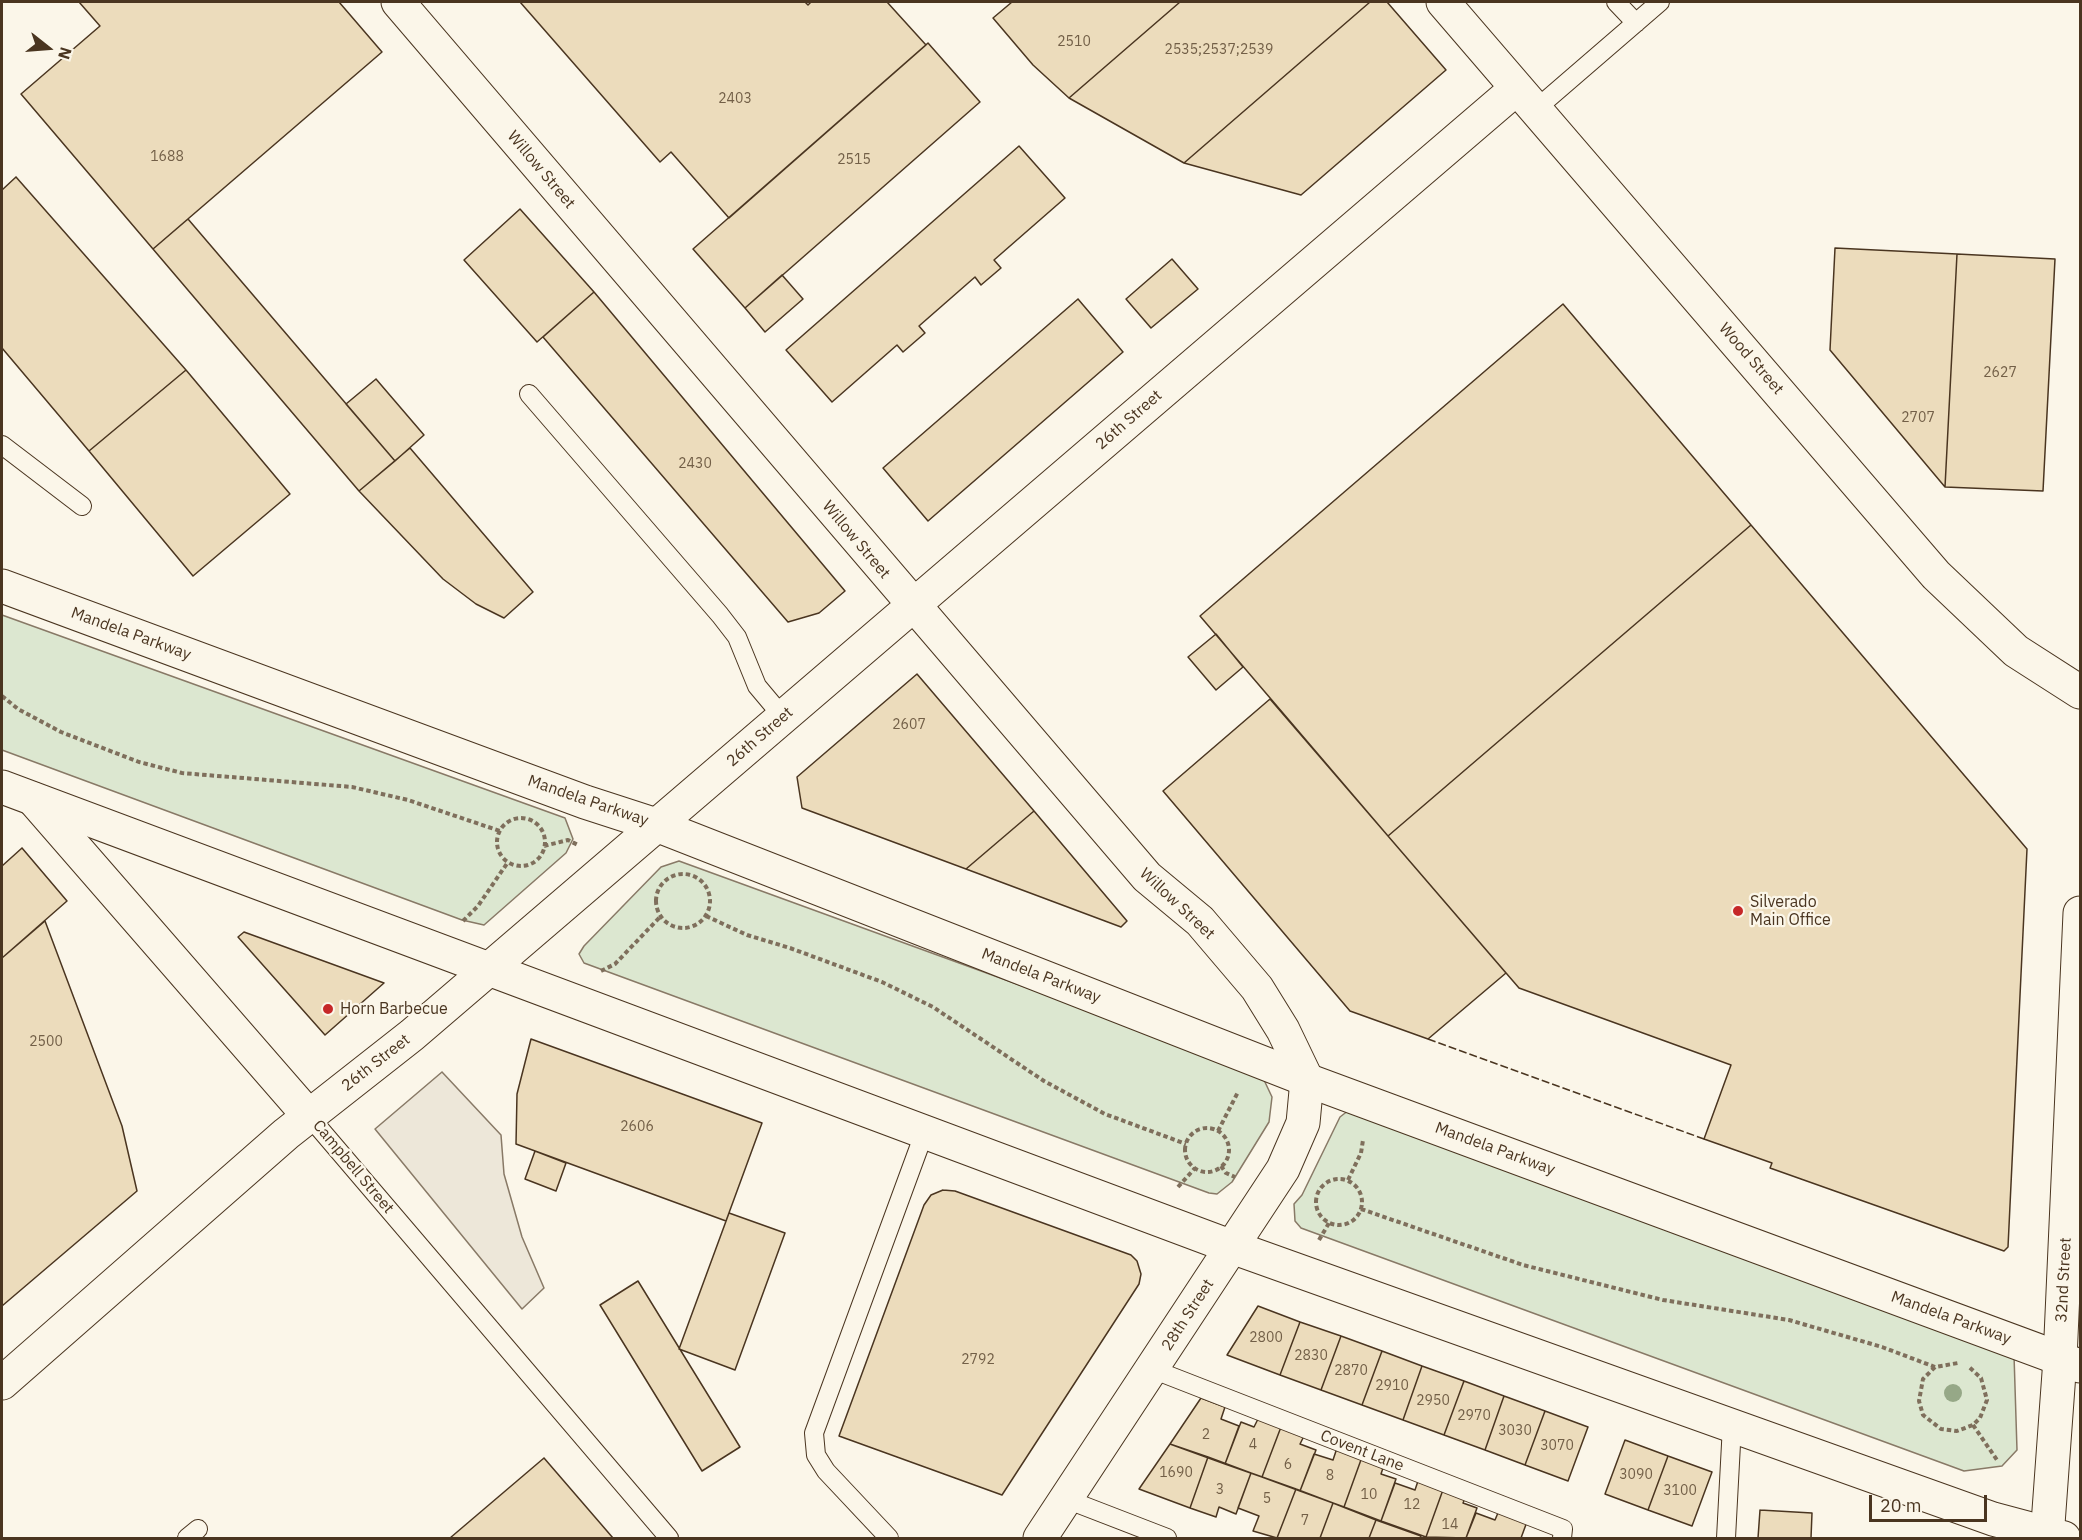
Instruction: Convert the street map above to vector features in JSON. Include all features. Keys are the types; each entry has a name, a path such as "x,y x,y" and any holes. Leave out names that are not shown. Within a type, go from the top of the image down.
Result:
{"street":[{"name":"Willow Street","path":"398,2 1147,877 1200,921 1257,988 1283,1030 1307,1080"},
{"name":"Wood Street","path":"1443,2 1936,575 2016,651 2080,692"},
{"name":"26th Street","path":"2,1383 308,1115 412,1035 913,606 1527,99"},
{"name":"Mandela Parkway","path":"2,586 585,802 656,825 1307,1080 2070,1363"},
{"path":"2,787 1232,1247 1993,1519 2053,1537"},
{"name":"Campbell Street","path":"33,799 308,1115"},
{"name":"32nd Street","path":"2053,1537 2070,1363 2080,913"},
{"name":"28th Street","path":"1040,1539 1283,1169 1303,1123 1307,1080"}],"lane":[{"path":"1616,2 1636,23"},
{"path":"1527,99 1636,23 1660,2"},
{"path":"530,394 720,615 736,637 757,686 783,717"},
{"path":"2,445 82,506"},
{"name":"Campbell Street","path":"308,1115 669,1539"},
{"path":"889,1539 826,1472 816,1455 814,1433 925,1131"},
{"name":"Covent Lane","path":"1152,1369 1563,1529 1562,1539"},
{"path":"1726,1539 1732,1425"},
{"path":"1066,1499 1167,1539"}],"path":[{"path":"2,696 18,709 61,732 139,762 182,774 352,787 408,800 500,831"},
{"path":"524,818 534,822 543,834 542,852 532,863 523,866 508,862 499,851 500,831 512,820 524,818"},
{"path":"686,874 701,880 710,898 706,916 690,928 684,929 668,924 656,906 657,892 664,881 674,875 686,874"},
{"path":"706,916 747,935 790,948 882,982 933,1007 1044,1081 1105,1113 1186,1144"},
{"path":"1207,1128 1223,1136 1228,1152 1221,1166 1215,1170 1199,1170 1186,1158 1186,1144 1190,1136 1207,1128"},
{"path":"1332,1179 1348,1180 1359,1188 1362,1197 1361,1209 1354,1220 1335,1225 1322,1218 1317,1210 1317,1193 1324,1184 1332,1179"},
{"path":"1361,1209 1523,1265 1663,1300 1789,1320 1882,1347 1935,1367"},
{"path":"1957,1362 1971,1368 1981,1378 1987,1400 1980,1418 1973,1425 1949,1431 1941,1429 1923,1415 1919,1401 1923,1379 1935,1367 1957,1362"},
{"path":"1973,1425 1997,1460"}],"green space":[{"path":"2,615 565,818 573,839 566,853 484,925 462,920 2,750"},
{"path":"679,861 1091,1011 1264,1080 1272,1097 1269,1122 1232,1182 1217,1194 1209,1193 584,963 579,954 584,946 661,867"},
{"path":"1349,1110 2014,1355 2017,1450 2002,1466 1964,1471 1301,1228 1295,1221 1294,1204 1302,1195 1340,1117"}],"shaded area":[{"path":"442,1072 501,1135 504,1174 522,1237 544,1288 522,1309 375,1129"}],"building":[{"path":"79,2 339,2 382,52 153,249 21,94 100,26"},
{"path":"520,2 805,2 808,5 811,2 887,2 926,45 729,218 671,152 660,162"},
{"path":"1012,2 1180,2 1069,98 1033,65 993,18"},
{"path":"1180,2 1370,2 1184,163 1069,98"},
{"path":"1370,2 1387,2 1446,70 1301,195 1184,163"},
{"path":"928,43 980,102 745,308 693,249"},
{"path":"1019,146 1065,198 994,260 1001,268 981,285 975,277 919,326 925,333 903,352 897,345 832,402 786,350"},
{"path":"16,177 186,370 89,451 2,348 2,190"},
{"path":"520,209 594,292 537,342 464,260"},
{"path":"188,219 395,461 359,491 153,249"},
{"path":"1835,248 1957,254 1945,487 1830,350"},
{"path":"1957,254 2055,259 2043,491 1945,487"},
{"path":"1172,259 1198,289 1151,328 1126,299"},
{"path":"782,275 803,299 765,332 745,308"},
{"path":"594,292 845,591 819,613 788,622 543,337"},
{"path":"1078,299 1123,352 928,521 883,468"},
{"path":"1563,304 1751,525 1388,836 1200,616"},
{"path":"186,370 290,494 193,576 89,451"},
{"path":"376,379 424,435 395,461 346,404"},
{"path":"410,448 533,592 504,618 476,604 443,579 359,491"},
{"name":"Silverado Main Office","path":"1751,525 2027,849 2008,1247 2004,1251 1770,1168 1772,1163 1704,1139 1731,1065 1519,988 1388,836"},
{"path":"1216,634 1243,667 1216,690 1188,657"},
{"path":"917,674 1034,811 966,869 802,808 797,777"},
{"path":"1270,699 1506,973 1428,1039 1350,1011 1163,791"},
{"path":"1034,811 1127,921 1121,927 966,869"},
{"path":"22,848 67,901 2,958 2,866"},
{"path":"45,921 122,1126 137,1191 2,1306 2,958"},
{"name":"Horn Barbecue","path":"244,932 384,983 325,1035 238,937"},
{"path":"531,1039 762,1123 726,1221 516,1144 517,1094"},
{"path":"535,1151 566,1163 556,1191 525,1179"},
{"path":"943,1190 955,1191 1131,1255 1137,1261 1141,1274 1139,1284 1002,1495 839,1436 924,1205 931,1195"},
{"path":"729,1213 785,1233 735,1370 679,1349"},
{"path":"638,1281 740,1447 702,1471 600,1305"},
{"path":"1258,1306 1300,1322 1280,1375 1227,1355"},
{"path":"1300,1322 1341,1336 1321,1390 1280,1375"},
{"path":"1341,1336 1382,1351 1362,1405 1321,1390"},
{"path":"1382,1351 1422,1366 1403,1420 1362,1405"},
{"path":"1422,1366 1464,1381 1444,1435 1403,1420"},
{"path":"1464,1381 1504,1396 1485,1450 1444,1435"},
{"path":"1504,1396 1545,1411 1525,1465 1485,1450"},
{"path":"1201,1398 1225,1407 1221,1419 1239,1426 1225,1464 1170,1444"},
{"path":"1545,1411 1588,1427 1568,1481 1525,1465"},
{"path":"1258,1419 1281,1427 1262,1477 1225,1464 1241,1422 1254,1427"},
{"path":"1281,1427 1304,1436 1300,1444 1316,1450 1300,1491 1262,1477"},
{"path":"1625,1440 1668,1456 1648,1510 1605,1494"},
{"path":"1170,1444 1208,1457 1190,1508 1139,1489"},
{"path":"1337,1448 1362,1457 1344,1507 1300,1491 1314,1454 1333,1460"},
{"path":"1668,1456 1712,1472 1692,1526 1648,1510"},
{"path":"1208,1457 1251,1473 1236,1514 1219,1507 1216,1517 1190,1508"},
{"path":"1362,1457 1384,1465 1381,1474 1396,1479 1381,1521 1344,1507"},
{"path":"544,1458 613,1538 450,1538"},
{"path":"1251,1473 1296,1489 1277,1538 1253,1531 1259,1516 1238,1508"},
{"path":"1419,1478 1444,1487 1426,1537 1381,1521 1395,1483 1415,1490"},
{"path":"1444,1487 1466,1496 1463,1503 1477,1508 1466,1538 1426,1537"},
{"path":"1296,1489 1333,1503 1320,1538 1277,1538"},
{"path":"1333,1503 1376,1520 1369,1538 1320,1538"},
{"path":"1500,1508 1528,1519 1521,1538 1466,1538 1476,1513 1495,1520"},
{"path":"1760,1510 1812,1513 1811,1538 1758,1538"},
{"path":"1376,1520 1421,1536 1420,1538 1369,1538"}],"fence":[{"path":"1428,1039 1704,1139"}],"place":[{"name":"Silverado Main Office","path":"1738,911"},
{"name":"Horn Barbecue","path":"328,1009"}]}
